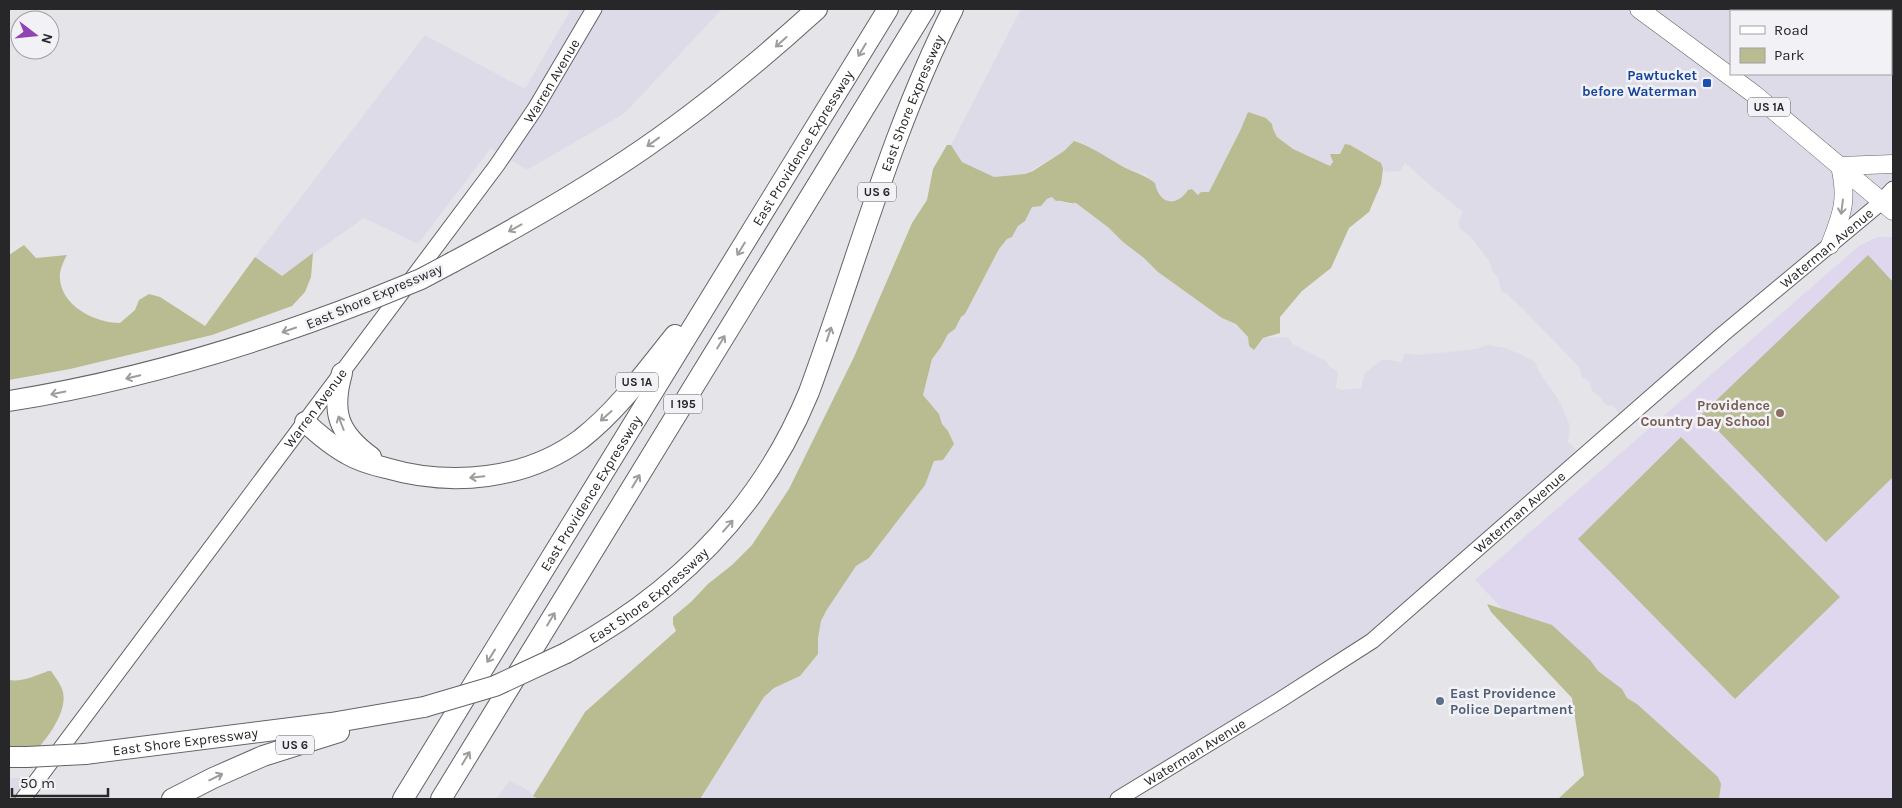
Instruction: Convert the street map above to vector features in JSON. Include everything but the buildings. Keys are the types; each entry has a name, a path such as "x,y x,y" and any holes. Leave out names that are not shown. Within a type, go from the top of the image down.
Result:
{"highway":[{"name":"East Shore Expressway","path":"9,401 122,380 213,356 310,323 410,284 564,200 644,149 731,83 817,9"},
{"name":"East Providence Expressway","path":"403,799 888,9"},
{"name":"I 195","path":"441,799 925,9"},
{"name":"East Shore Expressway","path":"18,757 85,754 331,724 424,708 495,686 566,653 621,620 679,576 729,525 772,466 795,425 809,392 882,176 922,76 952,9"},
{"name":"US 1A","path":"342,373 336,399 337,413 341,426 354,444 386,468 430,478 464,479 509,472 551,458 582,438 616,407 727,271"},
{"path":"305,422 348,455 366,463 386,468"},
{"name":"US 6","path":"172,799 269,754 424,708"}],"main road":[{"name":"Warren Avenue","path":"23,799 523,129 594,9"},
{"name":"US 1A","path":"1639,9 1754,94 1840,166 1889,200"},
{"path":"1830,245 1842,212 1844,185 1840,166 1893,164"},
{"name":"Waterman Avenue","path":"1118,799 1280,700 1372,641 1723,334 1830,245 1889,200"}],"shaded area":[{"path":"571,9 722,9 625,113 527,170 491,148 418,244 364,218 282,276 255,257 425,35 525,89"},
{"path":"1021,9 1889,10 1730,10 1730,75 1892,75 1893,13 1893,200 1622,417 1612,405 1608,406 1592,391 1590,382 1582,377 1579,367 1522,308 1501,291 1498,277 1493,272 1489,261 1470,236 1460,229 1458,223 1463,212 1405,163 1400,171 1386,172 1383,168 1336,153 1330,154 1333,162 1330,166 1293,149 1277,137 1272,124 1248,112 1209,192 1201,192 1198,195 1192,189 1188,190 1183,197 1176,201 1166,201 1146,175 1121,166 1082,143 1074,141 1064,151 1025,174 994,177 962,162 951,145"},
{"path":"1052,197 1068,204 1076,203 1109,228 1158,272 1222,318 1236,324 1248,337 1249,346 1254,349 1264,338 1288,337 1293,344 1326,361 1330,367 1338,372 1336,388 1343,390 1362,388 1365,373 1383,359 1401,362 1405,353 1417,355 1477,349 1487,345 1506,348 1522,355 1535,362 1538,370 1561,404 1570,426 1568,442 1583,456 1325,673 1116,799 700,799 764,697 774,688 800,676 818,654 821,621 826,611 856,566 869,558 924,485 948,431 942,424 939,414 923,395 932,359 948,334 955,329 961,317 965,314 999,249 1007,239 1012,237 1018,226 1025,221 1032,207"},
{"name":"Providence Country Day School","path":"1878,237 1893,237 1893,799 1682,799 1475,580 1859,246"},
{"path":"37,777 20,799 9,799 9,778"},
{"path":"509,781 526,789 538,799 496,799"}],"green space":[{"path":"1248,112 1266,118 1272,124 1277,137 1293,149 1330,166 1333,162 1330,154 1340,154 1345,144 1381,163 1383,169 1381,184 1369,212 1349,228 1331,268 1302,291 1280,317 1280,333 1263,338 1254,350 1249,346 1248,337 1236,324 1222,318 1158,272 1109,228 1076,203 1056,201 1052,197 1047,199 1041,206 1032,207 1025,221 1018,226 1012,237 1007,239 999,249 965,314 961,317 955,329 948,334 932,359 923,395 939,414 942,424 948,431 954,444 943,460 934,461 925,485 869,558 856,566 826,611 821,621 818,654 800,676 774,688 764,697 700,799 538,799 533,796 585,712 676,631 673,617 752,545 789,489 854,357 912,223 927,200 933,169 947,145 951,145 962,162 994,177 1025,174 1033,171 1064,151 1074,141 1092,148 1151,180 1155,183 1157,190 1164,199 1173,201 1192,189 1198,195 1201,192 1209,192"},
{"path":"24,245 36,258 67,255 60,271 64,294 79,310 99,320 120,323 135,310 139,300 149,294 160,297 205,326 255,257 282,276 313,253 311,277 305,292 292,306 212,335 70,369 9,380 9,255"},
{"path":"1868,255 1893,282 1893,477 1826,542 1702,414"},
{"path":"1681,437 1840,597 1735,699 1578,539"},
{"path":"1487,604 1552,625 1590,660 1598,671 1622,689 1627,698 1637,704 1718,777 1721,784 1719,799 1558,799 1584,775 1572,698 1491,612"},
{"path":"51,671 63,692 63,706 57,721 40,746 9,747 9,680 34,677"}],"place":[{"name":"Pawtucket before Waterman","path":"1707,83"},
{"name":"Providence Country Day School","path":"1780,413"},
{"name":"East Providence Police Department","path":"1440,701"}]}
